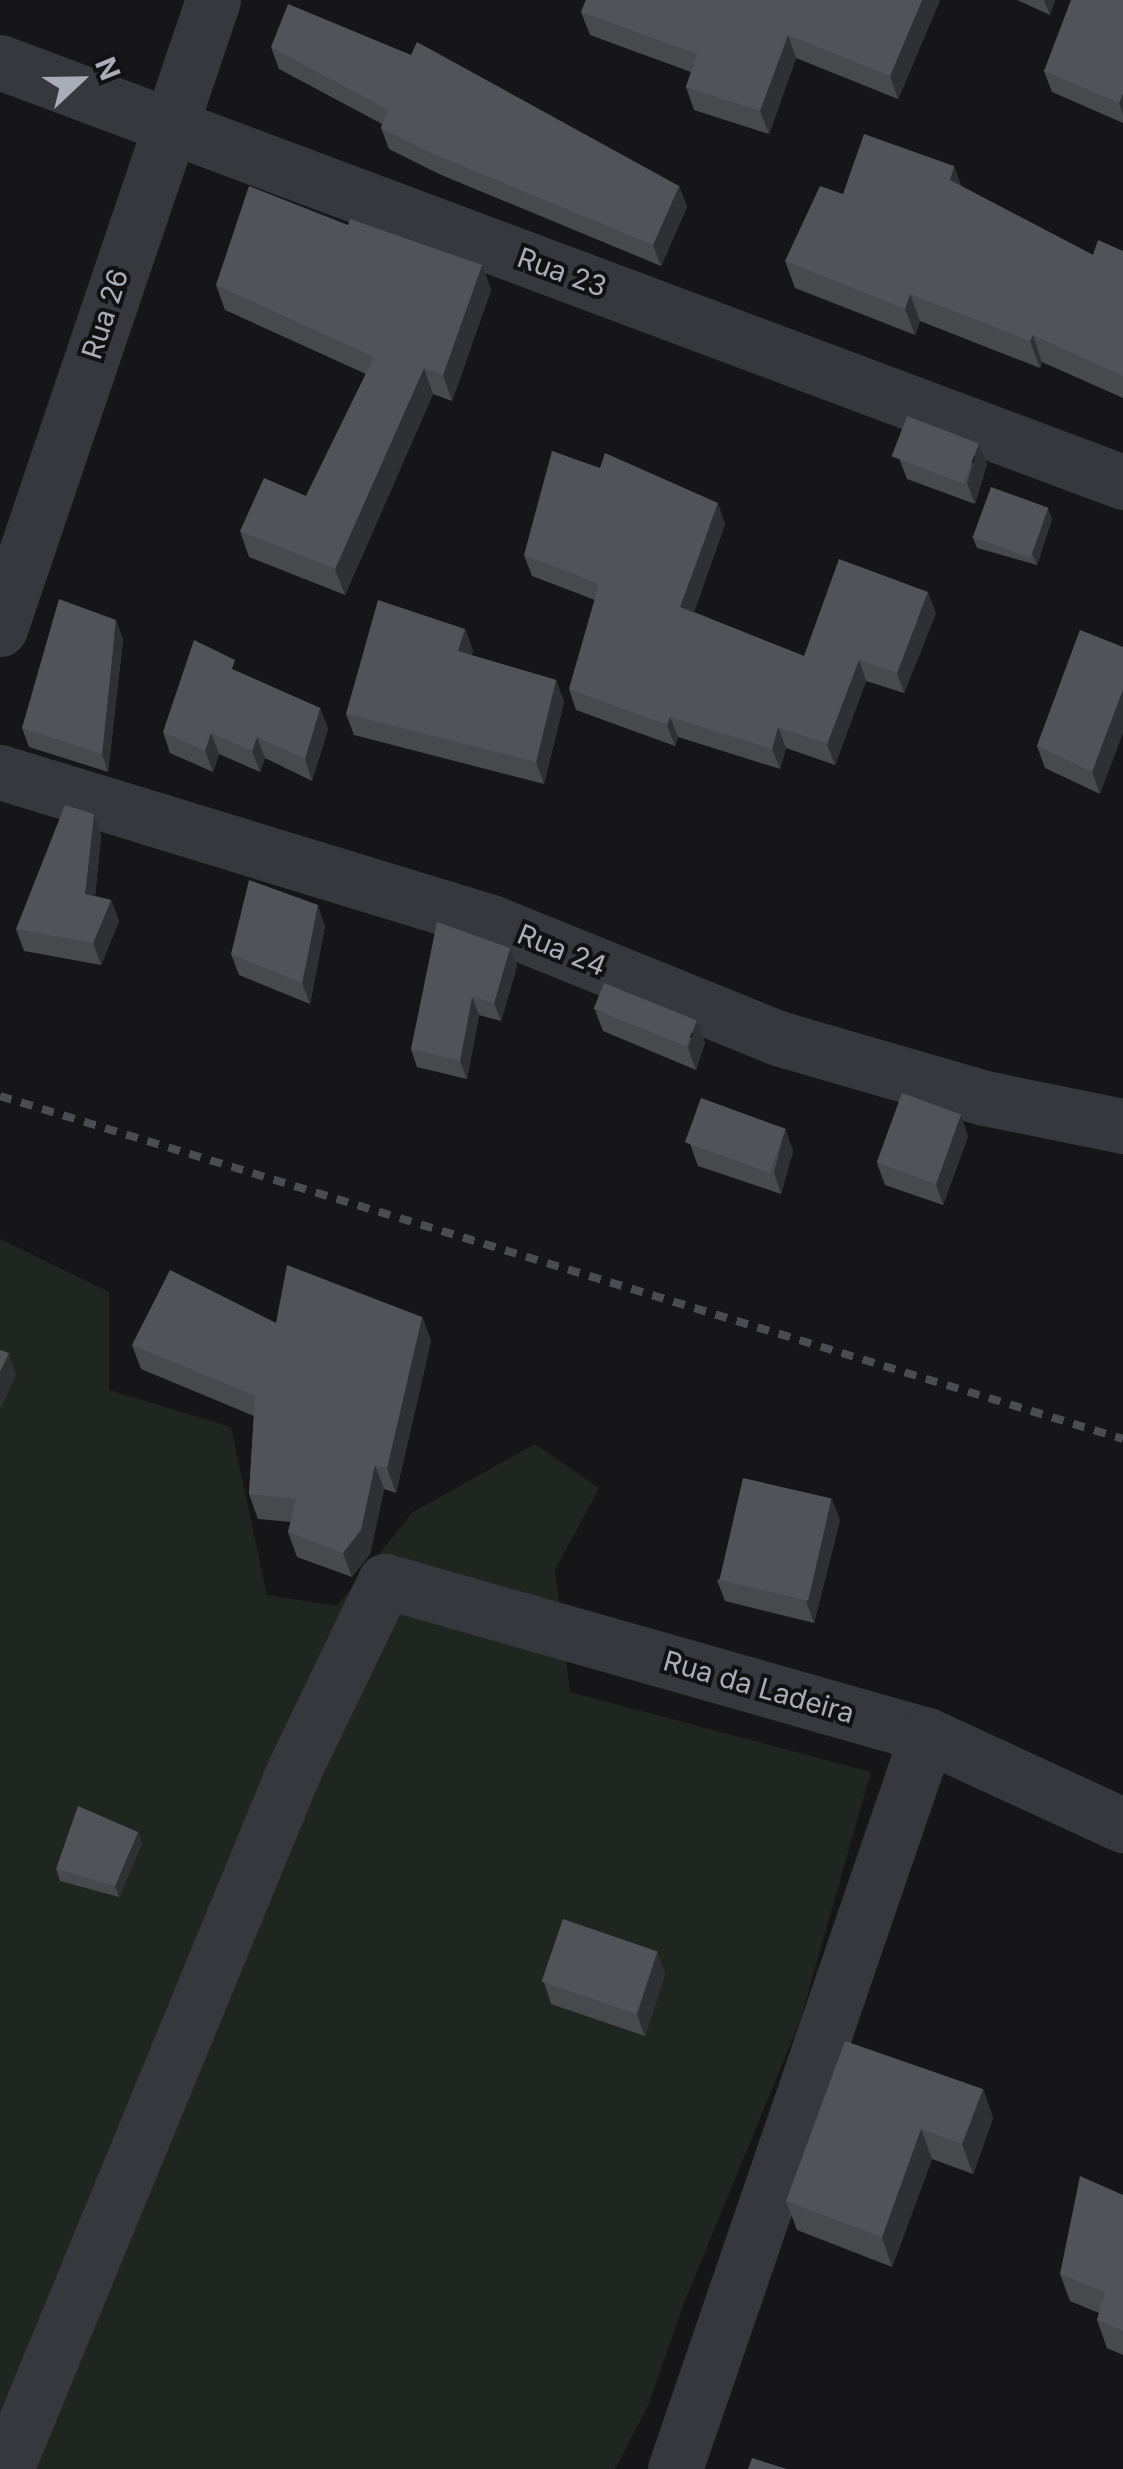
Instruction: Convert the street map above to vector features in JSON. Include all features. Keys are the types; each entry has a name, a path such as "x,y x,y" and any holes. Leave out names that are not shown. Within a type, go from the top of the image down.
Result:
{"street":[{"name":"Rua 26","path":"0,629 213,0"},
{"name":"Rua 23","path":"0,62 1123,482"},
{"name":"Rua 24","path":"0,772 490,922 778,1038 985,1098 1123,1126"},
{"name":"Rua da Ladeira","path":"6,2469 294,1770 385,1581 926,1735 1123,1824"},
{"path":"675,2469 926,1735"}],"shaded area":[{"path":"0,1239 109,1292 109,1390 231,1427 267,1595 337,1606 413,1512 535,1444 599,1488 555,1570 570,1692 871,1772 800,2021 684,2303 648,2406 615,2469 0,2469"}],"building":[{"path":"586,0 922,0 890,76 788,35 760,111 686,87 697,54 581,12"},
{"path":"1071,0 1123,0 1123,93 1119,103 1044,71"},
{"path":"288,4 411,55 417,42 679,186 653,245 431,153 381,128 388,110 271,47"},
{"path":"864,134 954,166 950,180 1093,255 1098,240 1123,251 1123,376 1033,335 1030,341 910,294 905,309 785,261 820,186 843,194"},
{"path":"249,186 348,225 350,219 482,265 443,375 424,368 335,569 240,531 264,478 306,496 374,357 216,285"},
{"path":"907,416 979,444 963,484 892,456"},
{"path":"552,451 600,468 605,453 718,503 680,607 804,656 839,559 928,592 897,673 859,660 827,744 778,727 772,749 670,717 667,725 569,689 599,584 524,555"},
{"path":"991,487 1048,508 1030,558 973,537"},
{"path":"59,599 116,620 102,754 22,728"},
{"path":"378,600 465,629 458,651 556,680 536,762 346,714"},
{"path":"1080,630 1123,647 1123,690 1092,772 1037,746"},
{"path":"194,640 235,660 232,669 320,708 305,759 257,737 252,751 211,733 205,751 163,732"},
{"path":"65,805 94,814 85,894 111,900 93,943 16,929"},
{"path":"249,880 318,905 302,983 231,954"},
{"path":"437,922 510,948 494,1003 472,997 460,1061 411,1049"},
{"path":"604,983 697,1020 686,1046 594,1009"},
{"path":"902,1093 961,1115 936,1184 877,1163"},
{"path":"701,1098 786,1129 769,1173 685,1142"},
{"path":"287,1265 422,1317 387,1468 375,1465 361,1530 343,1553 288,1532 296,1499 249,1494 255,1396 132,1345 170,1270 276,1323"},
{"path":"0,1350 9,1353 0,1372"},
{"path":"743,1478 832,1498 808,1601 719,1580"},
{"path":"78,1806 138,1832 115,1886 56,1869"},
{"path":"563,1919 658,1952 636,2014 542,1981"},
{"path":"845,2041 983,2089 962,2144 921,2129 882,2237 786,2201"},
{"path":"1080,2176 1123,2195 1123,2331 1097,2320 1105,2292 1060,2274"},
{"path":"752,2458 787,2469 748,2469"}],"railway":[{"path":"0,1096 1123,1439"}]}
